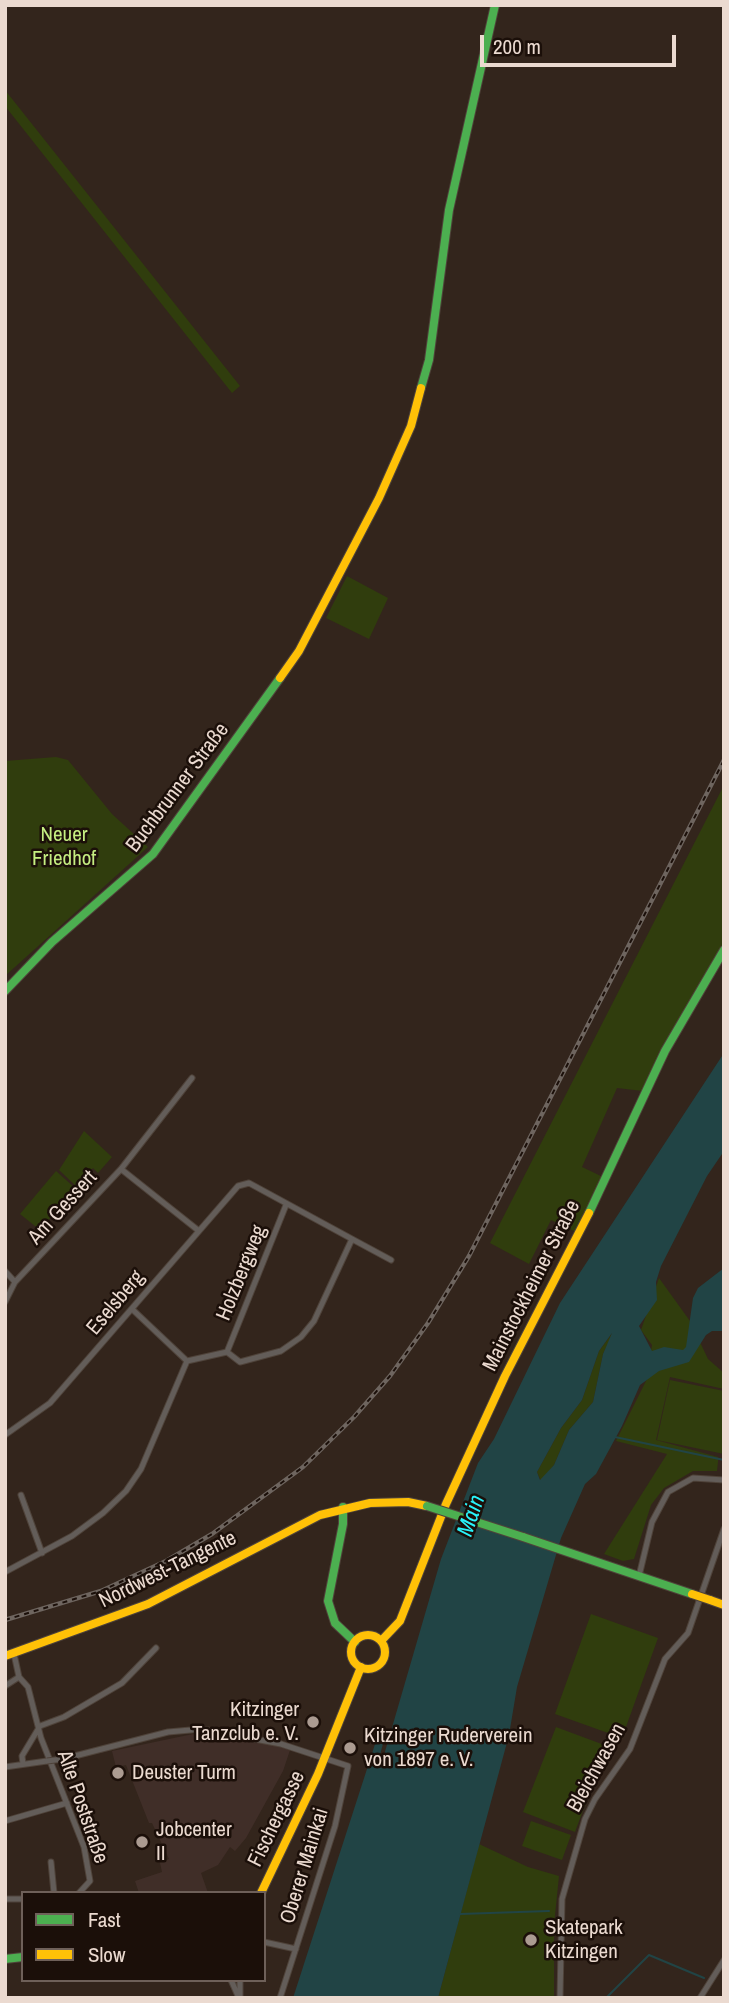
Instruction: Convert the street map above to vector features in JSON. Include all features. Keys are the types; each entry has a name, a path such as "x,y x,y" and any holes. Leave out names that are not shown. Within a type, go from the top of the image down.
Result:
{"main road":[{"name":"Buchbrunner Straße","path":"5,991 52,942 153,854 285,672 313,628 395,464 420,398 429,360 449,210 495,5"},
{"name":"Mainstockheimer Straße","path":"381,1641 400,1621 446,1504 505,1376 603,1188 666,1051 724,950"},
{"name":"Nordwest-Tangente","path":"10,1655 148,1604 300,1523 343,1507 388,1502 428,1506 724,1605"},
{"path":"343,1507 343,1524 328,1601 335,1623 355,1642"},
{"path":"367,1635 381,1641 385,1653 381,1663 371,1669 361,1667 352,1656 355,1642 367,1635"},
{"path":"324,1760 361,1667"},
{"name":"Fischergasse","path":"262,1891 324,1760"}],"street":[{"name":"Am Gessert","path":"5,1302 15,1282 121,1169 192,1078"},
{"name":"Am Gessert","path":"121,1169 199,1231"},
{"name":"Eselsberg","path":"5,1436 50,1403 243,1183 248,1183 286,1205"},
{"path":"286,1205 391,1260"},
{"name":"Holzbergweg","path":"227,1352 286,1205"},
{"path":"187,1361 227,1352 240,1362 281,1351 301,1337 314,1321 352,1239"},
{"path":"5,1271 15,1282"},
{"path":"132,1308 187,1361"},
{"path":"5,1572 85,1527 126,1491 151,1450 187,1361"},
{"path":"639,1576 653,1522 668,1492 693,1478 724,1480"},
{"path":"20,1495 42,1553"},
{"name":"Bleichwasen","path":"560,1998 562,1899 585,1819 595,1799 630,1749 665,1659 688,1633 724,1529"},
{"path":"40,1726 75,1711 122,1683 156,1648"},
{"name":"Alte Poststraße","path":"10,1655 19,1677 28,1688 41,1738 90,1872 89,1884 81,1891"},
{"path":"5,1686 19,1677"},
{"name":"Alte Poststraße","path":"23,1764 22,1756 40,1726"},
{"name":"Oberer Mainkai","path":"5,1767 63,1759 169,1732 202,1729 281,1744 349,1768 335,1826 280,1998"},
{"path":"5,1821 67,1803"},
{"path":"51,1862 54,1891"},
{"path":"266,1942 296,1949"},
{"path":"700,1998 724,1960"},
{"path":"232,1982 239,1998"}],"shaded area":[{"path":"193,1734 270,1743 290,1750 283,1771 246,1838 235,1851 230,1847 218,1865 201,1873 207,1891 138,1891 135,1881 162,1872 160,1863 169,1859 152,1823 149,1823 126,1765 116,1767 112,1751"}],"green space":[{"path":"5,90 240,386 232,393 5,106"},
{"path":"347,576 388,598 369,639 326,618"},
{"name":"Neuer Friedhof","path":"56,757 68,760 112,814 148,847 5,976 5,761"},
{"path":"724,785 724,950 643,1091 617,1088 582,1167 603,1177 576,1232 551,1220 529,1264 490,1243"},
{"path":"84,1131 112,1157 98,1173 93,1168 77,1187 59,1170"},
{"path":"56,1171 75,1188 40,1230 20,1214"},
{"path":"659,1278 690,1321 708,1359 724,1373 724,1389 670,1377 656,1440 718,1457 717,1471 693,1471 664,1488 651,1505 634,1559 623,1561 604,1554 667,1454 616,1441 646,1381 652,1345 641,1330"},
{"path":"614,1331 603,1354 593,1402 569,1430 554,1465 541,1481 537,1472 561,1428 582,1400 599,1351"},
{"path":"670,1380 724,1391 724,1454 657,1440"},
{"path":"591,1614 658,1638 622,1738 555,1714"},
{"path":"556,1727 607,1746 575,1832 523,1812"},
{"path":"531,1821 571,1835 562,1860 522,1846"},
{"path":"479,1844 528,1867 559,1876 554,1925 554,1998 438,1998"}],"water":[{"name":"Main","path":"724,1053 724,1151 707,1176 661,1266 656,1282 657,1300 639,1326 652,1351 664,1347 683,1350 686,1347 693,1298 698,1288 724,1268 724,1331 712,1331 706,1335 689,1362 659,1371 640,1385 596,1474 585,1484 561,1538 517,1687 509,1735 438,1998 293,1998 377,1738 384,1740 380,1755 384,1755 441,1559 478,1463 494,1439 560,1303","holes":["612,1333 603,1354 593,1402 569,1430 554,1465 540,1480 537,1472 561,1428 582,1400 599,1351"]}],"waterway":[{"path":"615,1437 724,1460"},
{"path":"460,1914 549,1911"},
{"path":"606,1998 649,1955 704,1978"}],"railway":[{"path":"5,1620 101,1591 166,1561 212,1534 303,1467 354,1417 390,1376 428,1323 469,1256 724,760"}],"traffic: fast":[{"path":"421,388 429,360 449,210 495,5"},
{"path":"5,991 52,942 153,854 280,678"},
{"path":"589,1213 665,1051 724,950"},
{"path":"427,1506 523,1537"},
{"path":"343,1507 343,1524 328,1601 335,1623 355,1642"},
{"path":"523,1537 692,1594"},
{"path":"5,1959 21,1957"}],"traffic: slow":[{"path":"280,678 299,651 379,498 411,426 421,388"},
{"path":"381,1641 400,1621 446,1504 505,1376 589,1213"},
{"path":"5,1656 148,1604 320,1515 370,1503 408,1502 427,1506"},
{"path":"692,1594 710,1600"},
{"path":"710,1600 724,1605"},
{"path":"368,1635 380,1640 385,1652 380,1664 368,1669 356,1664 351,1652 356,1640 368,1635"},
{"path":"262,1891 318,1774 361,1667"}],"place":[{"name":"Kitzinger Tanzclub e. V.","path":"313,1722"},
{"name":"Kitzinger Ruderverein von 1897 e. V.","path":"350,1748"},
{"name":"Deuster Turm","path":"118,1773"},
{"name":"Jobcenter II","path":"142,1842"},
{"name":"Skatepark Kitzingen","path":"531,1940"}]}
